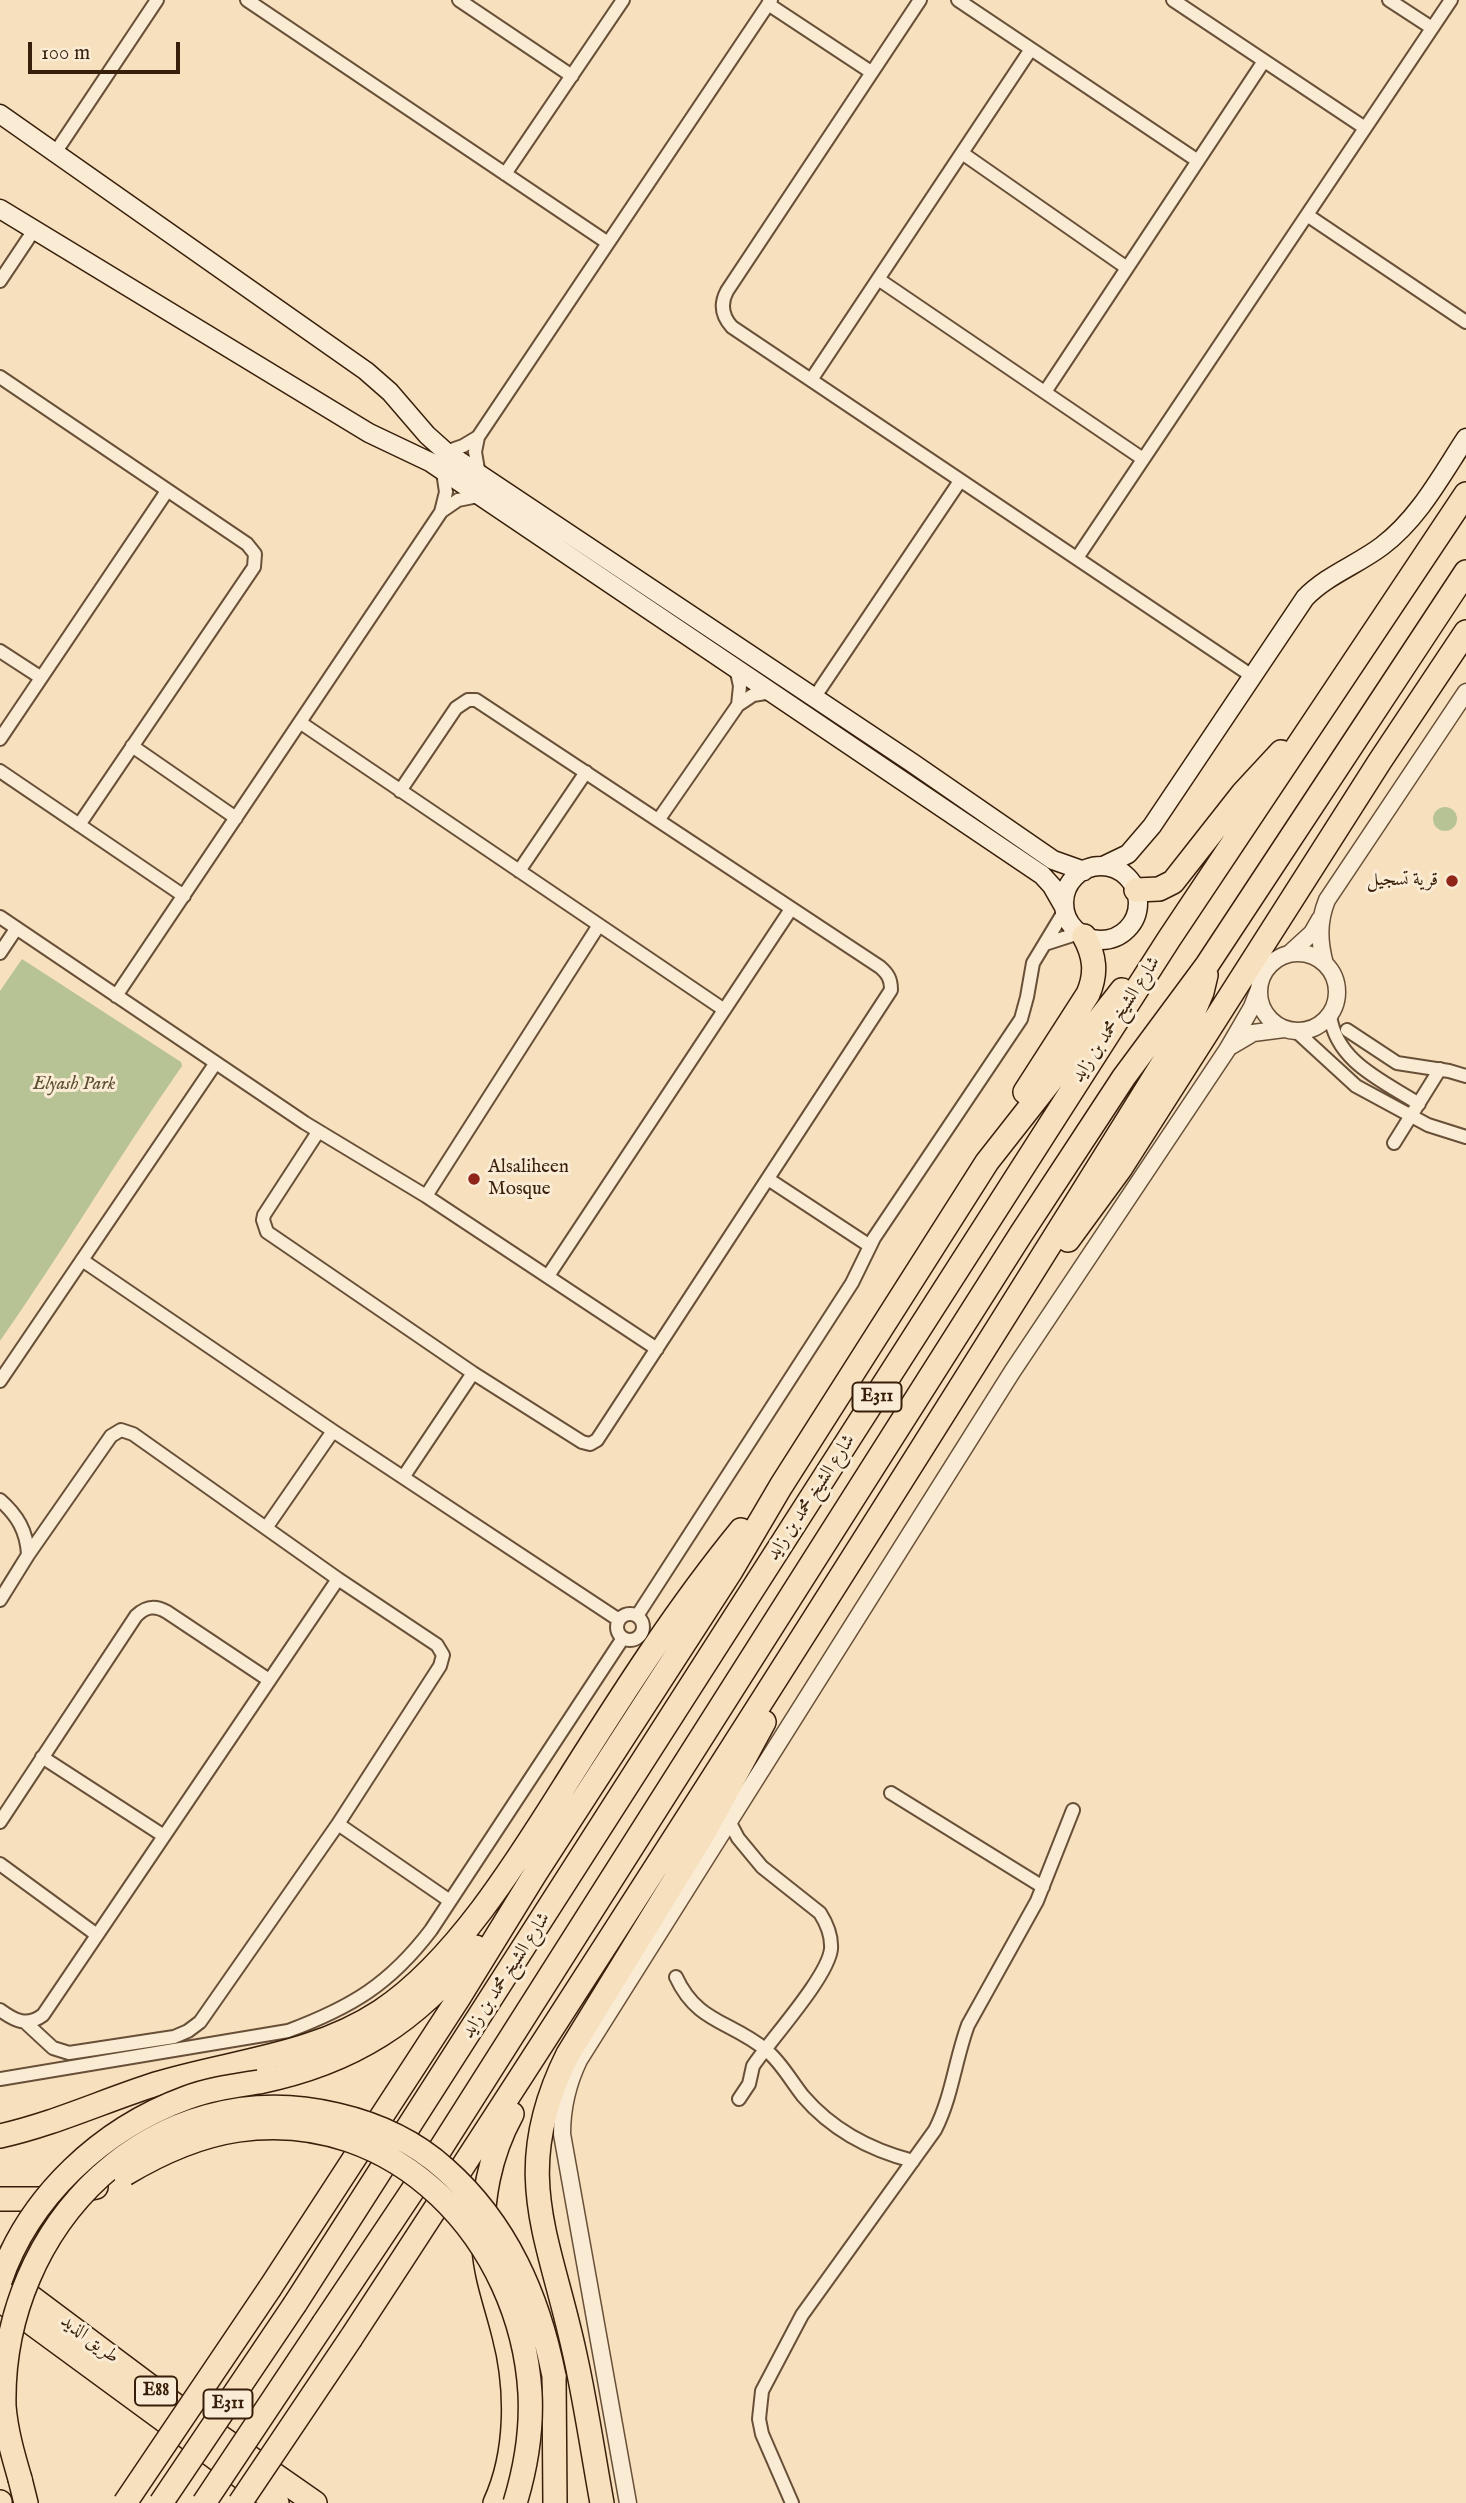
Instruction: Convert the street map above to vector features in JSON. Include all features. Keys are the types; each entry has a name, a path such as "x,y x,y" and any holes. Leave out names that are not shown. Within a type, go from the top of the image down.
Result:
{"highway":[{"name":"شارع الشيخ محمد بن زايد","path":"161,2503 295,2304 1169,939 1466,494"},
{"name":"شارع الشيخ محمد بن زايد","path":"204,2503 439,2151 1021,1234 1124,1077 1207,965 1466,572"},
{"path":"1016,1300 1067,1241 1120,1169 1380,761 1466,632"},
{"path":"1134,886 1159,889 1173,882 1262,770 1308,730"},
{"path":"125,2503 270,2288 458,1999 731,1571 781,1486 987,1162 1018,1104 1088,994 1094,970 1090,947 1082,934"},
{"path":"987,1162 1096,1021 1169,939"},
{"path":"240,2503 578,1991 1016,1300 1191,1018 1202,992 1207,965"},
{"path":"0,2136 33,2129 186,2076 277,2056 313,2045 348,2030 411,1989 438,1963 495,1889 543,1820 661,1635 732,1540 781,1486"},
{"path":"602,2503 575,2353 538,2202 537,2151 544,2111 568,2054 705,1830 764,1722 813,1621"},
{"path":"0,2281 21,2236 41,2206 64,2177 91,2152 121,2130 153,2112 187,2098 223,2088 294,2075 327,2064 389,2031 417,2010 451,1978 536,1874"},
{"path":"495,2503 506,2469 513,2415 510,2362 488,2278 483,2217 491,2168 505,2126 550,2049 578,1991"},
{"path":"26,2503 4,2408 4,2372 8,2336 18,2300 41,2246 75,2197 119,2157 171,2128 199,2118 228,2111 288,2107 346,2117 414,2146 443,2168 486,2213 514,2256 535,2302 554,2376 555,2503"},
{"path":"0,2199 40,2199 69,2194 125,2175 179,2146 238,2130 299,2128 324,2132 372,2149 395,2161 436,2190 462,2218 484,2249 506,2295 524,2348 531,2415 526,2460 515,2503"},
{"name":"طريق الذيد","path":"0,2274 202,2424 315,2503"},
{"name":"طريق الذيد","path":"0,2300 277,2503"}],"main road":[{"path":"0,114 366,371 390,392 427,435 446,452 1053,860 1084,870 1103,866 1125,857 1149,830"},
{"path":"0,209 369,433 416,454 1042,875 1052,886 1070,923 1082,934 1106,940 1117,937 1126,930 1138,912 1134,859 1149,830 1299,605 1326,580 1372,553 1404,527 1466,438"},
{"path":"905,781 939,794 946,786"},
{"path":"1103,866 1125,874 1134,886"},
{"path":"1065,909 1066,890 1084,870"}],"street":[{"path":"55,153 156,0"},
{"path":"247,0 608,243"},
{"path":"459,0 475,5 572,76"},
{"path":"505,174 623,0"},
{"path":"920,0 727,291 722,303 724,316 732,327 1252,676"},
{"path":"958,0 1198,160"},
{"path":"1173,0 1365,128"},
{"path":"1389,0 1432,28"},
{"path":"1077,558 1451,0"},
{"path":"446,452 478,437 769,2 871,72"},
{"path":"811,380 1031,49"},
{"path":"1045,392 1264,61"},
{"path":"962,153 1127,268"},
{"path":"1307,215 1466,322"},
{"path":"0,281 34,230"},
{"path":"878,279 1143,459"},
{"path":"0,377 247,544 255,554 254,567 79,825"},
{"path":"478,437 475,460 479,475"},
{"path":"442,512 446,492 443,472"},
{"path":"814,698 961,481"},
{"path":"0,739 167,491"},
{"path":"116,996 442,512 458,500 478,496"},
{"path":"0,651 40,677"},
{"path":"736,668 740,686 738,705"},
{"path":"659,819 738,705 753,695 772,692"},
{"path":"628,2503 565,2153 562,2115 564,2096 579,2060 1012,1372 1227,1050 1252,1007 1268,967 1307,939 1333,892 1466,692"},
{"path":"318,1132 264,1214 267,1232 473,1373 582,1442 590,1444 597,1440 891,990 887,972 880,967 482,703 468,700 456,708 400,791"},
{"path":"301,723 723,1009"},
{"path":"132,746 236,818"},
{"path":"0,771 184,896"},
{"path":"519,871 586,772"},
{"path":"548,1276 791,909"},
{"path":"637,1616 852,1283 870,1246 1020,1019 1025,1008 1033,963 1065,909"},
{"path":"0,917 318,1132 426,1196 657,1349"},
{"path":"1227,1050 1253,1033 1309,1030 1330,1015 1336,1003 1337,989 1321,949 1320,919"},
{"path":"426,1196 599,925"},
{"path":"0,953 16,929"},
{"path":"1045,944 1082,934"},
{"path":"1289,954 1314,957 1325,964"},
{"path":"1259,989 1260,1002 1273,1023 1290,1030 1344,1076 1370,1094 1411,1116 1440,1130 1466,1137"},
{"path":"1330,1015 1334,1034 1343,1051 1379,1079 1419,1104"},
{"path":"1347,1030 1397,1063 1466,1076"},
{"path":"0,1381 215,1063"},
{"path":"1394,1143 1440,1069"},
{"path":"768,1179 870,1246"},
{"path":"82,1260 619,1620"},
{"path":"404,1476 473,1373"},
{"path":"0,1600 111,1436 121,1430 132,1434 437,1645 443,1655 440,1666 338,1824 205,2017 195,2027 174,2037 69,2053 53,2048 26,2023"},
{"path":"266,1528 334,1431"},
{"path":"0,1500 21,1524 28,1543 28,1555"},
{"path":"0,2010 17,2021 26,2023 43,2015 338,1579"},
{"path":"0,1822 142,1610 151,1607 167,1612 269,1680"},
{"path":"625,1615 637,1616 643,1624 641,1634 633,1640 623,1638 617,1630 619,1620 625,1615"},
{"path":"0,2080 288,2031 326,2017 358,2000 411,1957 623,1638"},
{"path":"43,1757 164,1836"},
{"path":"891,1793 1042,1887"},
{"path":"792,2503 762,2434 759,2420 762,2390 803,2315 935,2130 945,2110 968,2025 1026,1923 1073,1810"},
{"path":"729,1821 738,1838 762,1867 820,1913 830,1935 831,1947 824,1970 753,2066 749,2084 739,2099"},
{"path":"338,1824 450,1901"},
{"path":"0,1864 97,1935"},
{"path":"676,1976 695,2007 765,2049 803,2096 833,2126 870,2148 913,2161"}],"green space":[{"path":"1445,807 1454,810 1457,819 1454,828 1445,831 1436,828 1433,819 1436,810"},
{"name":"Elyash Park","path":"22,959 181,1062 182,1066 0,1341 0,991"}],"place":[{"name":"قرية تسجيل","path":"1452,881"},
{"name":"Alsaliheen Mosque","path":"474,1179"}]}
